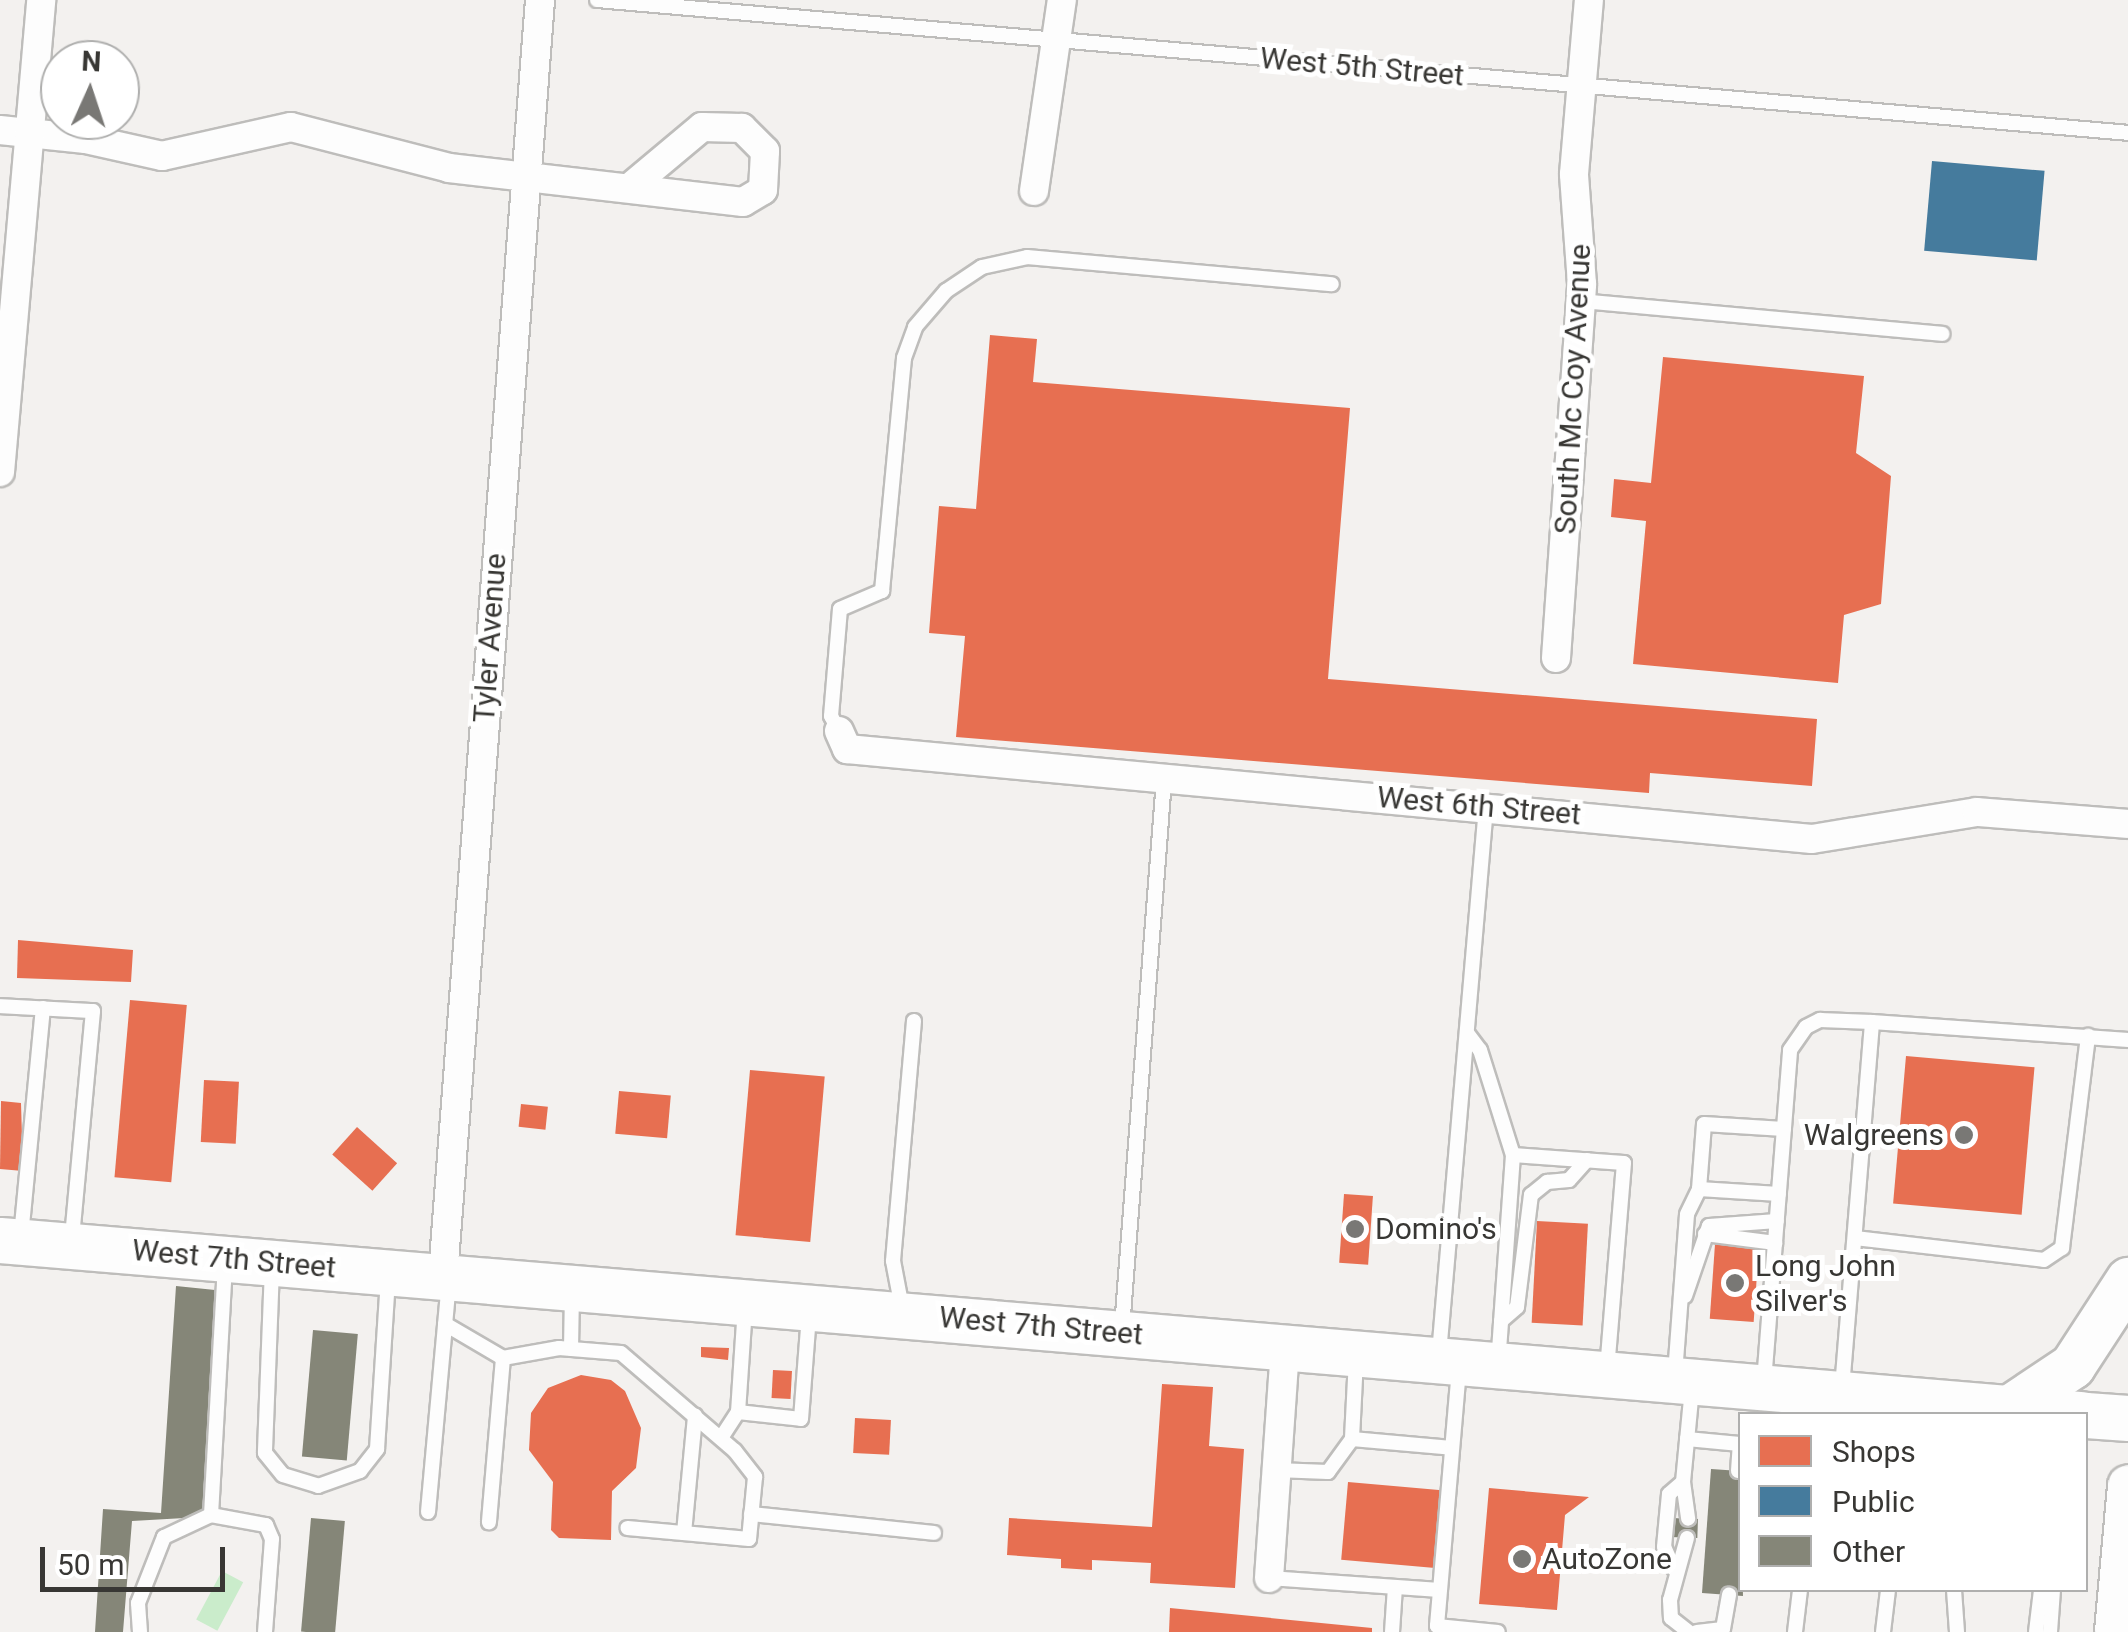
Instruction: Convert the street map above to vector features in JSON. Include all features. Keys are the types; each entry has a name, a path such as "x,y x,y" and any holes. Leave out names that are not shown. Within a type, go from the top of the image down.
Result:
{"main road":[{"name":"West 7th Street","path":"10,1240 1356,1353 1474,1352 1606,1374 1763,1387 1841,1404 2023,1412"},
{"path":"1982,1410 2072,1366 2128,1280"},
{"name":"West 7th Street","path":"2088,1415 2128,1418"},
{"path":"2115,1632 2128,1486"}],"street":[{"path":"0,472 8,282 30,133 41,0"},
{"name":"Tyler Avenue","path":"447,1276 524,176 540,0"},
{"path":"1034,192 1062,0"},
{"name":"South Mc Coy Avenue","path":"1556,658 1581,301 1583,239 1574,174 1589,0"},
{"path":"0,130 162,156 291,127 449,168 743,202 762,190 764,152 742,128 702,127 629,188"},
{"name":"West 6th Street","path":"838,731 848,748 1832,840 1977,812 2128,824"},
{"path":"1270,1578 1285,1347"}],"lane":[{"name":"West 5th Street","path":"597,0 2128,134"},
{"path":"838,731 831,716 840,609 882,591 904,358 915,326 946,291 982,266 1028,257 1332,284"},
{"path":"1581,301 1942,334"},
{"path":"1122,1333 1164,780"},
{"path":"1474,1352 1467,1033 1486,806"},
{"path":"0,1006 93,1010 72,1245"},
{"path":"10,1240 43,1008"},
{"path":"1763,1387 1784,1129 1796,1036 1820,1020 2128,1040"},
{"path":"903,1314 892,1262 914,1021"},
{"path":"1841,1404 1872,1022"},
{"path":"1467,1033 1480,1050 1513,1155 1452,1448 1436,1626 1498,1632"},
{"path":"1855,1238 2044,1260 2062,1248 2088,1036"},
{"path":"1688,1518 1683,1482 1687,1439 1681,1305 1687,1214 1699,1189 1704,1124 1784,1129"},
{"path":"1513,1155 1624,1163 1606,1374"},
{"path":"1474,1352 1517,1307 1531,1195 1546,1182 1569,1180 1587,1160"},
{"path":"1699,1189 1779,1194"},
{"path":"1681,1305 1704,1234 1719,1220 1777,1221"},
{"path":"1704,1234 1775,1243"},
{"path":"211,1515 225,1258"},
{"path":"272,1262 265,1453 283,1475 318,1486 360,1471 378,1450 388,1271"},
{"path":"428,1512 447,1276"},
{"path":"571,1349 572,1286"},
{"path":"720,1438 738,1412 745,1301"},
{"path":"738,1412 801,1419 810,1306"},
{"path":"445,1324 503,1358 571,1349 622,1353 720,1438 755,1478 749,1540 627,1528"},
{"path":"1276,1470 1328,1472 1352,1439 1356,1353"},
{"path":"489,1522 503,1358"},
{"path":"684,1533 695,1416"},
{"path":"1352,1439 1452,1448"},
{"path":"1687,1439 1738,1444"},
{"path":"1674,1569 1664,1547 1668,1494 1683,1482"},
{"path":"751,1514 934,1532"},
{"path":"140,1632 138,1603 156,1550 182,1525 211,1515 266,1525 272,1540 265,1632"},
{"path":"1687,1538 1674,1569 1671,1618 1689,1632"},
{"path":"1270,1578 1440,1590"},
{"path":"1392,1632 1395,1587"},
{"path":"1794,1632 1800,1592"},
{"path":"1883,1632 1888,1592"},
{"path":"1954,1592 1956,1632"},
{"path":"2036,1632 2041,1592"},
{"path":"2050,1632 2053,1592"},
{"path":"1697,1632 1722,1629 1729,1595"}],"shaded area":[{"path":"222,1571 243,1582 217,1631 196,1620"}],"building: Shops":[{"path":"990,335 1037,339 1033,382 1350,408 1328,679 1817,719 1812,786 1650,773 1649,793 956,737 965,636 929,633 939,506 976,509"},
{"path":"1663,357 1864,376 1856,453 1891,476 1881,604 1844,615 1838,683 1633,664 1646,521 1611,517 1614,479 1651,483"},
{"path":"18,940 133,950 131,982 17,978"},
{"path":"130,1000 187,1005 171,1182 114,1177"},
{"name":"Walgreens","path":"1906,1056 2035,1067 2022,1215 1893,1203"},
{"path":"750,1070 825,1077 810,1242 736,1235"},
{"path":"204,1080 239,1082 236,1144 201,1142"},
{"path":"619,1091 671,1096 667,1138 615,1134"},
{"path":"1,1101 21,1103 23,1171 0,1169"},
{"path":"521,1104 548,1107 545,1130 519,1127"},
{"path":"357,1127 397,1163 372,1191 332,1154"},
{"name":"Domino's","path":"1344,1194 1373,1196 1368,1265 1339,1263"},
{"path":"1537,1221 1588,1224 1583,1326 1532,1323"},
{"name":"Long John Silver's","path":"1715,1244 1759,1247 1754,1322 1710,1319"},
{"path":"701,1347 729,1348 728,1360 701,1357"},
{"path":"773,1370 792,1371 791,1399 772,1398"},
{"path":"581,1375 611,1380 625,1391 641,1428 636,1468 612,1491 611,1540 559,1538 551,1530 553,1482 529,1450 531,1413 548,1388"},
{"path":"1162,1384 1213,1387 1209,1446 1244,1449 1235,1588 1150,1583 1151,1563 1092,1560 1092,1570 1061,1568 1061,1559 1007,1555 1009,1518 1152,1527"},
{"path":"855,1418 891,1420 889,1455 853,1453"},
{"path":"1348,1482 1445,1490 1438,1568 1341,1560"},
{"name":"AutoZone","path":"1489,1488 1589,1497 1565,1515 1557,1610 1479,1604"},
{"path":"1170,1608 1372,1628 1372,1632 1169,1632"}],"building: Public":[{"path":"1932,161 2045,171 2037,261 1924,251"}],"building: Other":[{"path":"176,1286 215,1290 202,1517 132,1521 123,1632 95,1632 103,1509 161,1513"},
{"path":"313,1330 358,1334 347,1460 302,1457"},
{"path":"1711,1469 1738,1471 1738,1592 1743,1592 1743,1596 1702,1593"},
{"path":"311,1518 345,1521 335,1632 301,1632"},
{"path":"1671,1518 1698,1519 1697,1538 1670,1537"}],"place":[{"name":"Walgreens","path":"1964,1135"},
{"name":"Domino's","path":"1355,1229"},
{"name":"Long John Silver's","path":"1735,1283"},
{"name":"AutoZone","path":"1522,1559"}]}
